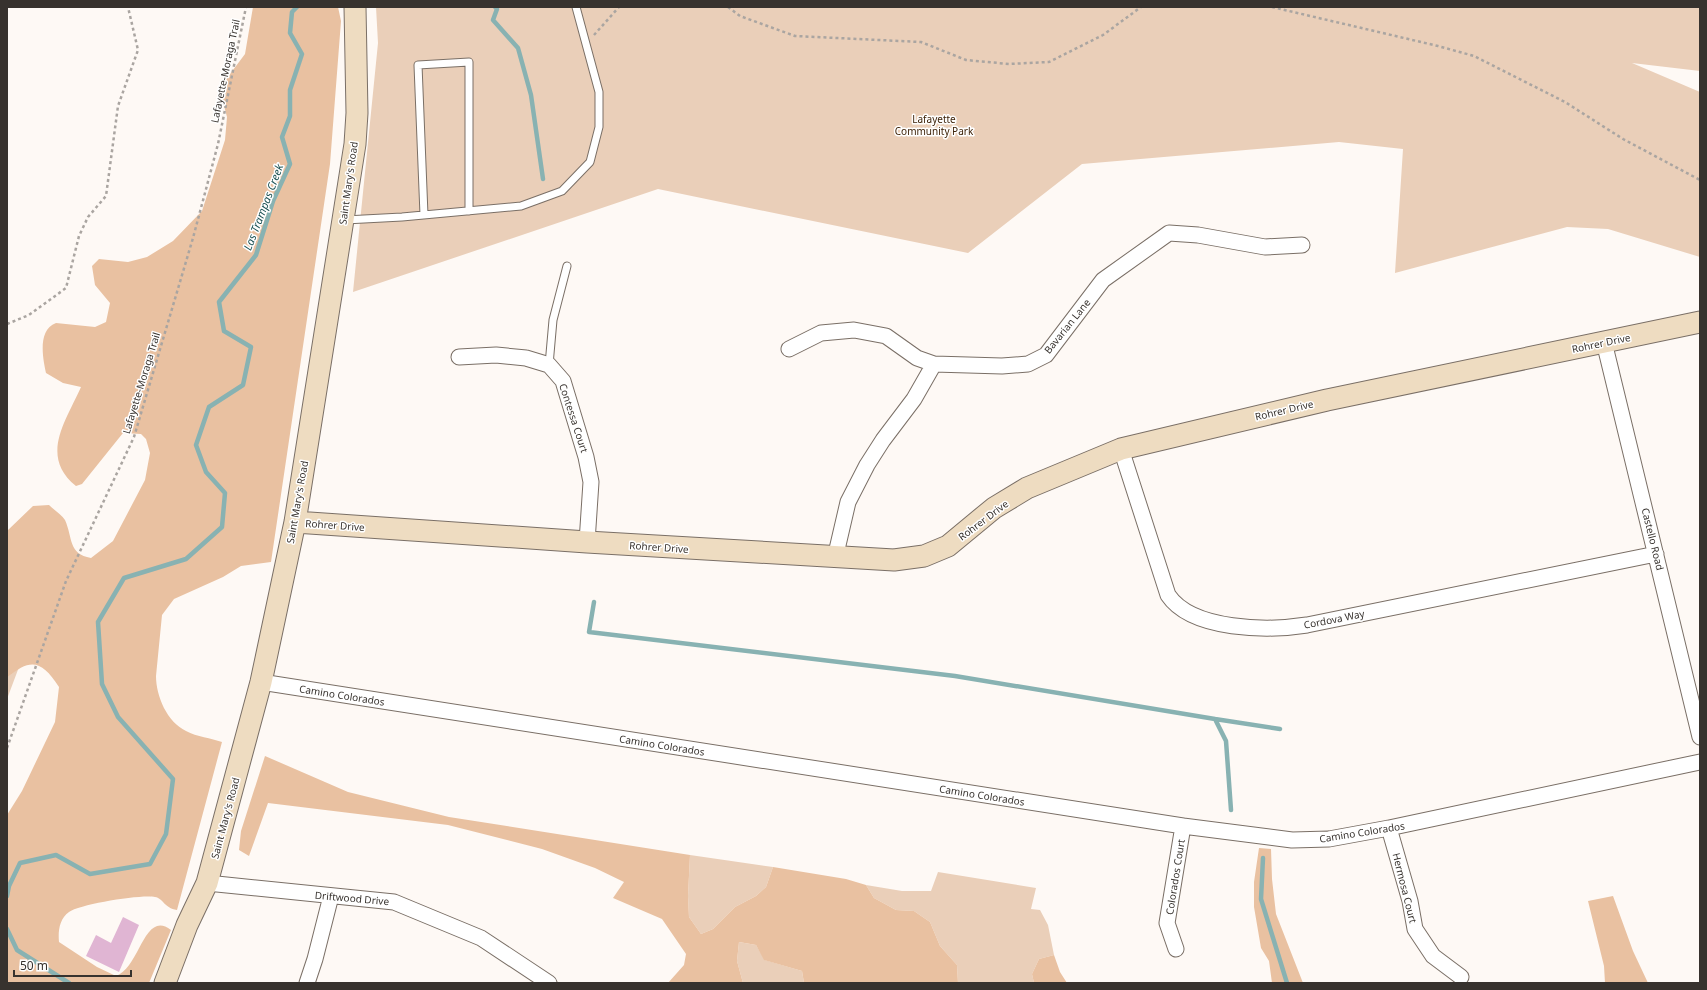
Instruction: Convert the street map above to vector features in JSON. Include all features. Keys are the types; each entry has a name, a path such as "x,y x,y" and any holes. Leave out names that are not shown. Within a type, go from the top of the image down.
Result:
{"street":[{"name":"Saint Mary's Road","path":"164,983 187,925 207,884 262,682 295,522 343,220 357,113 355,7"},
{"name":"Bavarian Lane","path":"789,349 821,333 854,330 886,336 917,358 934,364 1002,366 1028,364 1046,355 1103,280 1169,233 1198,235 1265,247 1302,245"},
{"name":"Rohrer Drive","path":"295,522 835,558 894,560 924,556 948,546 994,508 1027,488 1121,449 1328,400 1700,322"},
{"name":"Castello Road","path":"1604,342 1700,737"},
{"name":"Contessa Court","path":"459,357 496,355 526,358 549,366 563,381 586,457 590,482 587,542"},
{"path":"835,558 852,496 868,464 883,440 914,399 934,364"},
{"name":"Cordova Way","path":"1121,449 1168,595 1174,603 1185,611 1206,620 1234,626 1286,628 1307,625 1656,554"},
{"name":"Camino Colorados","path":"262,682 1183,826 1292,840 1329,839 1389,828 1700,762"},
{"name":"Colorados Court","path":"1176,950 1167,923 1183,826"},
{"name":"Hermosa Court","path":"1389,828 1410,901 1415,930 1433,956 1461,977"},
{"name":"Driftwood Drive","path":"207,884 394,902 481,938 549,983"},
{"path":"307,983 315,959 331,896"}],"lane":[{"path":"343,220 424,215 521,206 562,191 590,162 599,128 599,92 587,43 576,7"},
{"path":"424,215 418,65 469,62 469,211"},
{"path":"549,366 553,320 567,266"}],"path":[{"path":"7,324 29,315 66,288 79,236 88,217 106,196 118,106 138,50 128,7"},
{"name":"Lafayette-Moraga Trail","path":"7,748 66,581 134,436 193,238 218,144 246,7"},
{"path":"587,43 619,7"},
{"path":"728,7 740,16 795,36 921,42 966,60 1009,64 1049,62 1103,35 1141,7"},
{"path":"1272,7 1438,46 1474,56 1565,102 1623,139 1700,180"}],"green space":[{"name":"Lafayette Community Park","path":"376,7 1700,7 1700,71 1632,63 1700,92 1700,257 1608,229 1567,227 1395,273 1403,149 1339,142 1082,164 968,253 658,189 353,292 378,43"},
{"path":"19,667 7,699 7,678"},
{"path":"690,855 773,867 766,887 756,896 735,907 713,929 701,934 689,917 688,896"},
{"path":"938,872 1036,888 1031,909 1040,910 1048,925 1054,955 1039,959 1032,974 1034,983 958,983 957,965 940,946 930,922 914,911 896,910 874,898 866,885 902,891 931,891"},
{"path":"739,942 756,945 765,960 802,971 804,983 743,983 737,961"}],"shaded area":[{"path":"253,7 338,7 341,21 330,164 271,562 241,566 223,577 174,599 162,615 156,676 160,700 168,715 179,727 195,735 222,742 177,910 169,907 160,899 155,897 148,896 125,898 75,909 69,912 61,922 59,942 97,967 116,976 124,971 131,962 142,942 154,927 162,926 171,930 149,983 7,983 7,815 22,791 55,722 59,687 47,672 36,665 23,667 15,671 7,678 7,531 33,506 49,505 65,520 72,544 78,553 91,558 113,541 145,480 150,453 146,439 141,434 123,433 82,484 76,486 65,475 59,463 57,450 59,438 63,425 81,387 63,383 46,373 43,353 44,338 50,327 56,323 95,327 106,322 110,303 95,285 92,266 99,259 128,262 147,257 173,241 202,211 225,140 227,117 222,98 224,82 245,54"},
{"path":"265,756 348,792 449,817 690,855 688,896 689,917 701,934 713,929 735,907 756,896 766,887 773,867 846,879 866,885 874,898 896,910 914,911 930,922 940,946 957,965 958,983 804,983 802,971 764,960 756,945 739,942 737,961 743,983 668,983 684,965 686,954 662,919 613,898 624,882 595,868 542,849 448,825 268,803 249,856 239,850 241,831"},
{"path":"1259,848 1271,849 1272,879 1276,914 1303,983 1272,983 1269,961 1261,948 1254,907 1254,882"},
{"path":"1613,896 1633,951 1648,983 1605,983 1604,966 1588,901"},
{"path":"1054,955 1060,972 1067,983 1034,983 1032,974 1039,959"}],"building":[{"path":"123,917 139,925 119,972 86,956 96,935 111,943"}],"waterway":[{"name":"Las Trampas Creek","path":"7,896 9,886 20,863 56,855 90,874 150,864 166,834 173,779 118,717 102,684 98,622 124,578 186,559 222,527 225,493 206,472 196,445 209,407 243,385 251,347 224,331 219,302 256,255 273,201 290,164 282,137 290,116 290,90 302,54 290,33 292,12 297,7"},
{"path":"495,7 497,9 493,20 518,48 531,95 543,179"},
{"path":"594,602 589,632 955,676 1215,719 1226,741 1231,810"},
{"path":"1215,719 1280,729"},
{"path":"1263,858 1261,899 1287,983"},
{"name":"Las Trampas Creek","path":"7,929 17,950 69,983"}]}
